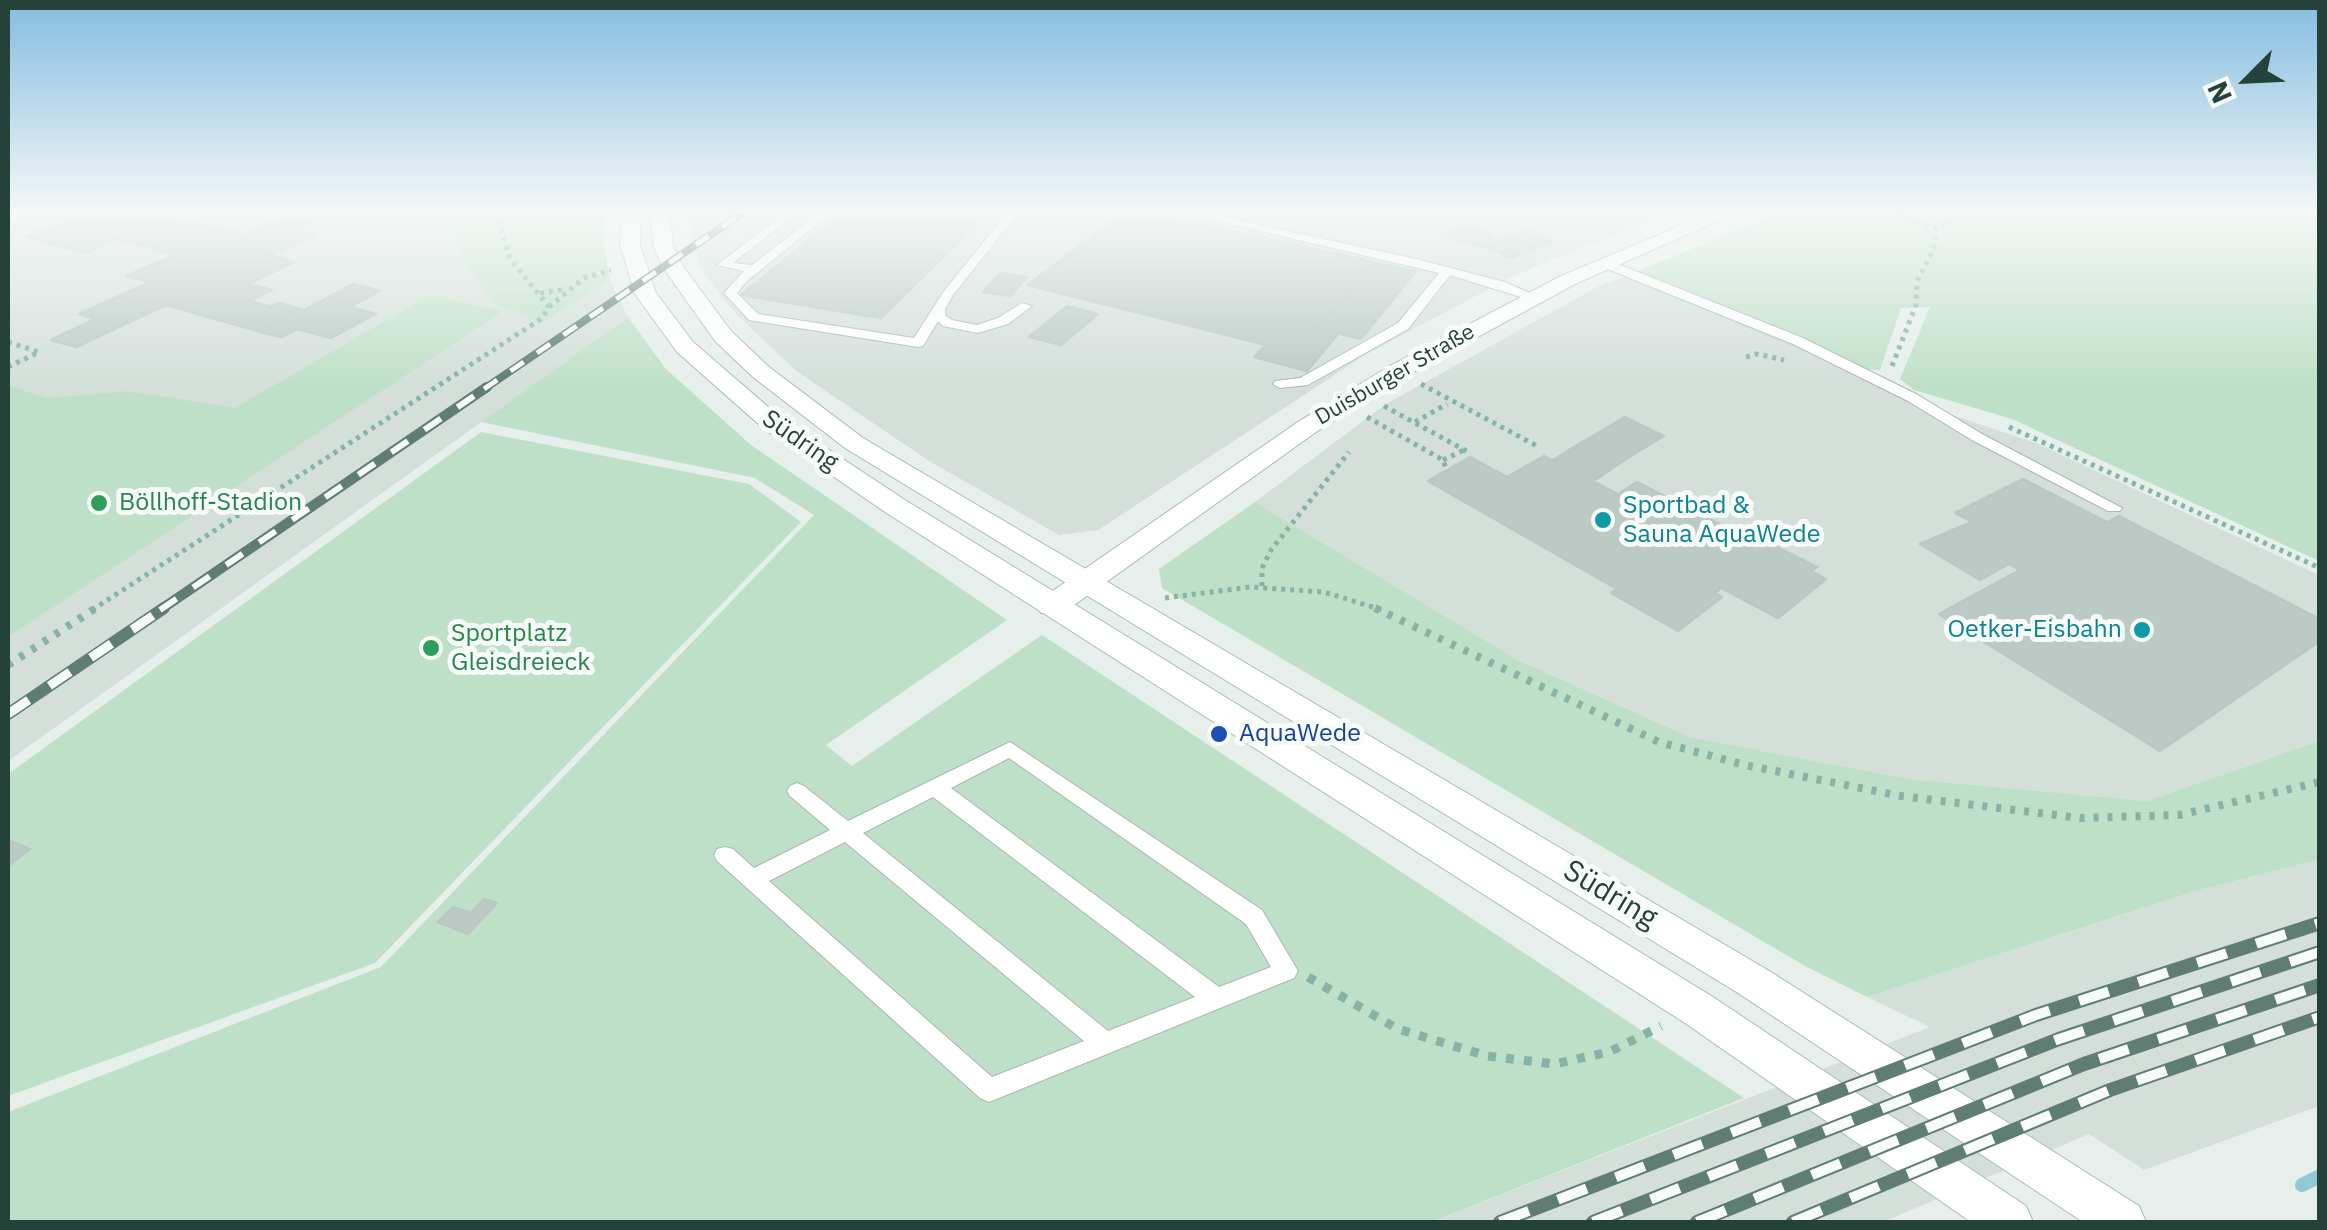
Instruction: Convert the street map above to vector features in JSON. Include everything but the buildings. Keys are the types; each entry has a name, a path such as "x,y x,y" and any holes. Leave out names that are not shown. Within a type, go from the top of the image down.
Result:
{"main road":[{"name":"Südring","path":"637,269 646,294 685,347 772,423 1052,606 1699,1010 2010,1222"},
{"name":"Südring","path":"675,269 684,287 723,336 761,372 854,444 1752,981 2123,1222"},
{"name":"Duisburger Straße","path":"1087,581 1344,404 1591,269"},
{"path":"1052,606 1087,581"}],"lane":[{"path":"754,270 730,293 754,317 918,344 969,269"},
{"path":"1439,269 1533,298"},
{"path":"1620,269 1767,327 1884,383 2114,508"},
{"path":"1280,384 1303,382 1404,326 1446,271"},
{"path":"939,309 940,317 948,323 978,329 1003,321 1026,306"},
{"path":"725,855 989,1090 1286,971 1254,917 1010,749 754,878"},
{"path":"935,786 1216,999"},
{"path":"797,791 1105,1043"}],"path":[{"path":"519,269 549,306"},
{"path":"1884,383 1916,305 1917,281 1923,269"},
{"path":"8,665 310,466 510,342 584,278 614,270"},
{"path":"538,292 568,289"},
{"path":"8,342 39,352 8,367"},
{"path":"1443,460 1467,452 1414,422 1450,403 1539,446"},
{"path":"1344,404 1443,460 1447,471"},
{"path":"1996,422 2320,568"},
{"path":"1398,434 1417,424"},
{"path":"1262,586 1262,568 1271,550 1349,452"},
{"path":"1164,598 1262,586 1324,592 1379,609 1659,742 1744,765 1901,796 2080,818 2179,815 2320,782"},
{"path":"1286,971 1310,977 1398,1029 1487,1056 1554,1064 1609,1052 1661,1026"}],"shaded area":[{"path":"8,269 470,269 543,323 610,280 628,317 8,761"},
{"path":"702,269 1529,269 1365,355 1098,530 1059,535 929,461 795,370 736,314"},
{"path":"1623,277 1841,367 1901,398 2036,443 2319,575 2319,741 2147,801 1910,779 1690,737 1518,660 1255,502 1386,404 1599,286"},
{"path":"2319,860 2319,1106 2144,1170 2089,1134 1883,1222 1431,1222 1930,1027 1867,997 2192,892"}],"green space":[{"path":"468,269 608,269 610,280 543,323 497,305"},
{"path":"1642,269 2319,269 2319,561 2012,419 1914,390 1900,379 1930,307 1901,308 1880,370 1841,367 1623,277"},
{"path":"430,295 503,311 8,637 8,385 46,398 129,391 235,408"},
{"path":"628,317 666,369 751,445 1007,620 826,745 852,766 1042,635 1744,1098 1431,1222 8,1222 8,1112 381,967 814,515 755,478 481,422"},
{"name":"Sportplatz Gleisdreieck","path":"481,432 749,484 801,522 375,963 8,1096 8,774"},
{"path":"1255,502 1518,660 1690,737 1910,779 2147,801 2319,741 2319,860 2192,892 1867,997 1805,966 1162,588 1159,569"}],"waterway":[{"path":"2302,1185 2320,1176"}],"railway":[{"path":"484,389 660,269"},
{"path":"160,610 487,387"},
{"path":"8,714 164,608"},
{"path":"1500,1222 2036,1015 2320,923"},
{"path":"1593,1222 2059,1039 2320,952"},
{"path":"1697,1222 2084,1064 2320,985"},
{"path":"1793,1222 2110,1090 2320,1017"}],"place":[{"name":"Böllhoff-Stadion","path":"99,503"},
{"name":"Sportbad & Sauna AquaWede","path":"1603,520"},
{"name":"Oetker-Eisbahn","path":"2142,630"},
{"name":"Sportplatz Gleisdreieck","path":"431,648"},
{"name":"AquaWede","path":"1219,734"}]}
